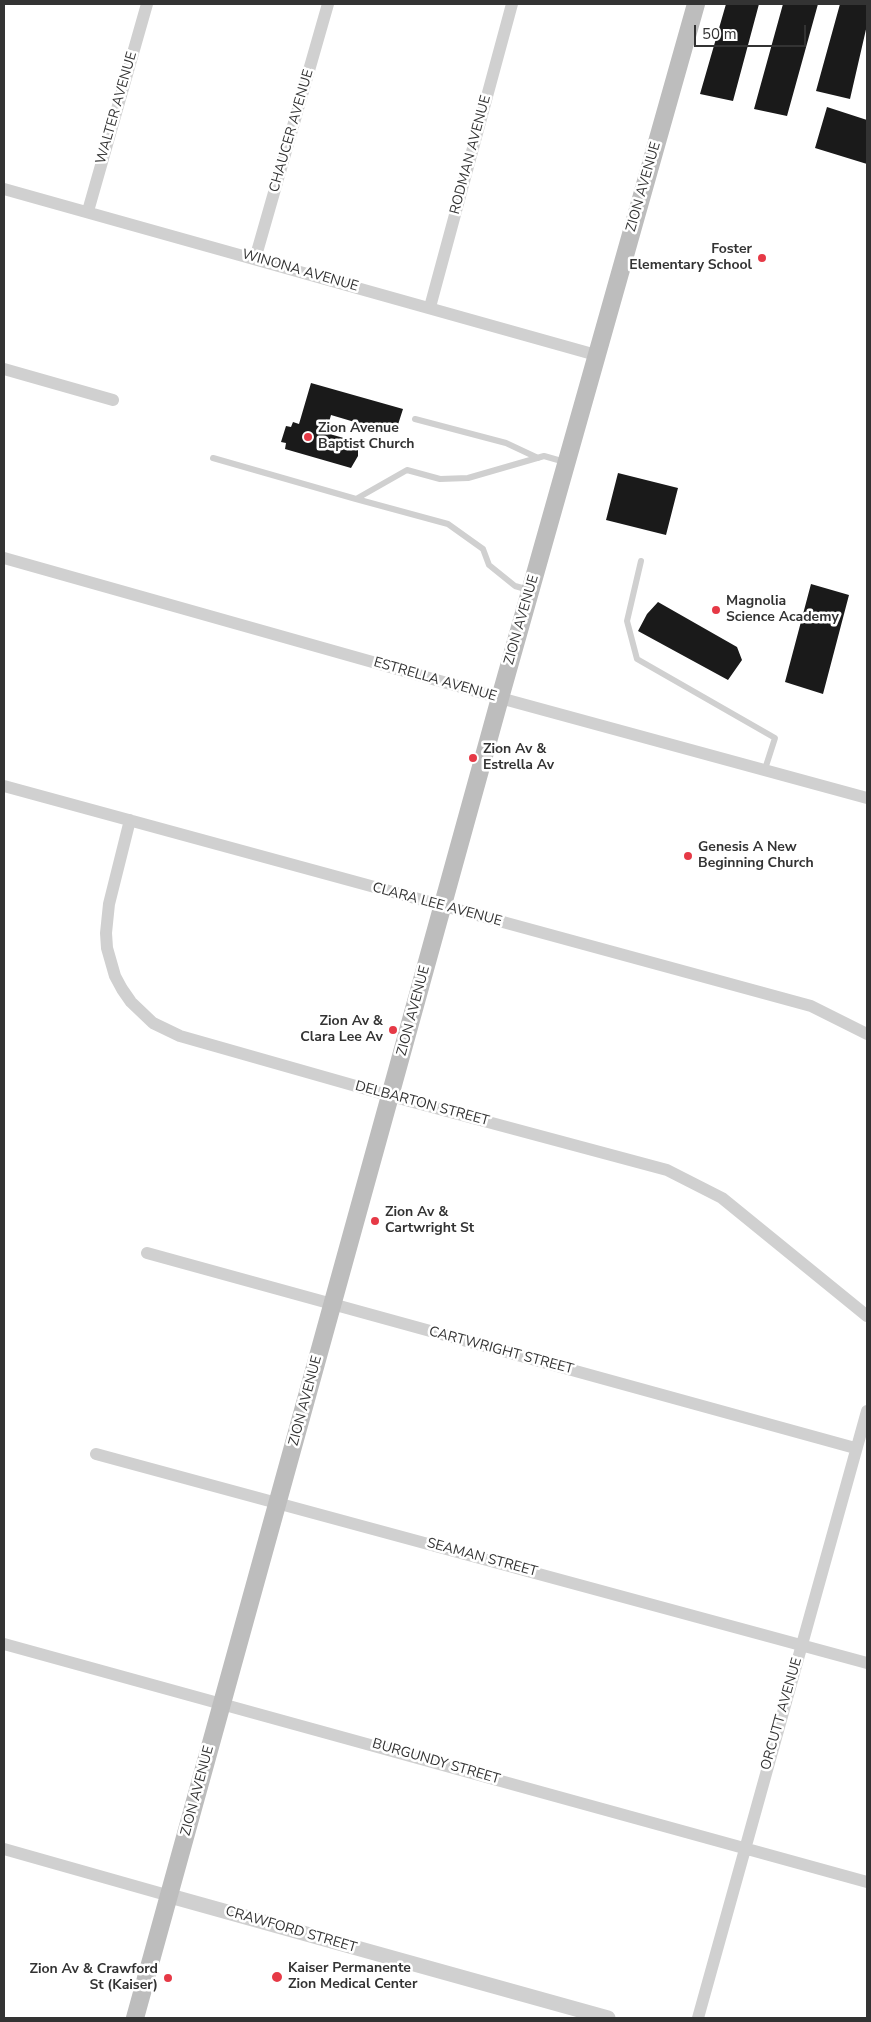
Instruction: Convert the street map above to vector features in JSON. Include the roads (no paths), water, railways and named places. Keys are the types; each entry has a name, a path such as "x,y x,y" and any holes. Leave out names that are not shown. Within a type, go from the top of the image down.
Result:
{"main road":[{"name":"ZION AVENUE","path":"135,2018 500,698 696,4"}],"street":[{"name":"WALTER AVENUE","path":"88,212 147,4"},
{"name":"CHAUCER AVENUE","path":"255,259 328,4"},
{"name":"RODMAN AVENUE","path":"430,307 512,4"},
{"name":"WINONA AVENUE","path":"4,189 596,355"},
{"path":"4,369 113,400"},
{"name":"ESTRELLA AVENUE","path":"4,558 500,698 867,798"},
{"name":"CLARA LEE AVENUE","path":"4,786 442,907 812,1006 867,1034"},
{"name":"DELBARTON STREET","path":"130,820 108,904 106,933 110,962 115,976 131,1002 160,1026 180,1036 391,1096 667,1170 722,1198 867,1316"},
{"name":"CARTWRIGHT STREET","path":"147,1254 855,1448"},
{"name":"ORCUTT AVENUE","path":"698,2018 855,1448 867,1411"},
{"name":"SEAMAN STREET","path":"96,1454 867,1663"},
{"name":"BURGUNDY STREET","path":"4,1644 867,1882"},
{"name":"CRAWFORD STREET","path":"4,1849 608,2018"}],"lane":[{"path":"415,419 506,443 538,458"},
{"path":"356,499 407,470 440,479 468,478 544,456 566,463"},
{"path":"213,458 448,524 483,549 489,565 515,586 530,591"},
{"path":"641,561 628,621 637,658 775,738 765,769"}],"place":[{"name":"Foster Elementary School","path":"762,258"},
{"name":"Zion Avenue Baptist Church","path":"308,437"},
{"name":"Magnolia Science Academy","path":"716,610"},
{"name":"Zion Av & Estrella Av","path":"473,758"},
{"name":"Genesis A New Beginning Church","path":"688,856"},
{"name":"Zion Av & Clara Lee Av","path":"393,1030"},
{"name":"Zion Av & Cartwright St","path":"375,1221"},
{"name":"Kaiser Permanente Zion Medical Center","path":"277,1977"},
{"name":"Zion Av & Crawford St (Kaiser)","path":"168,1978"}]}
